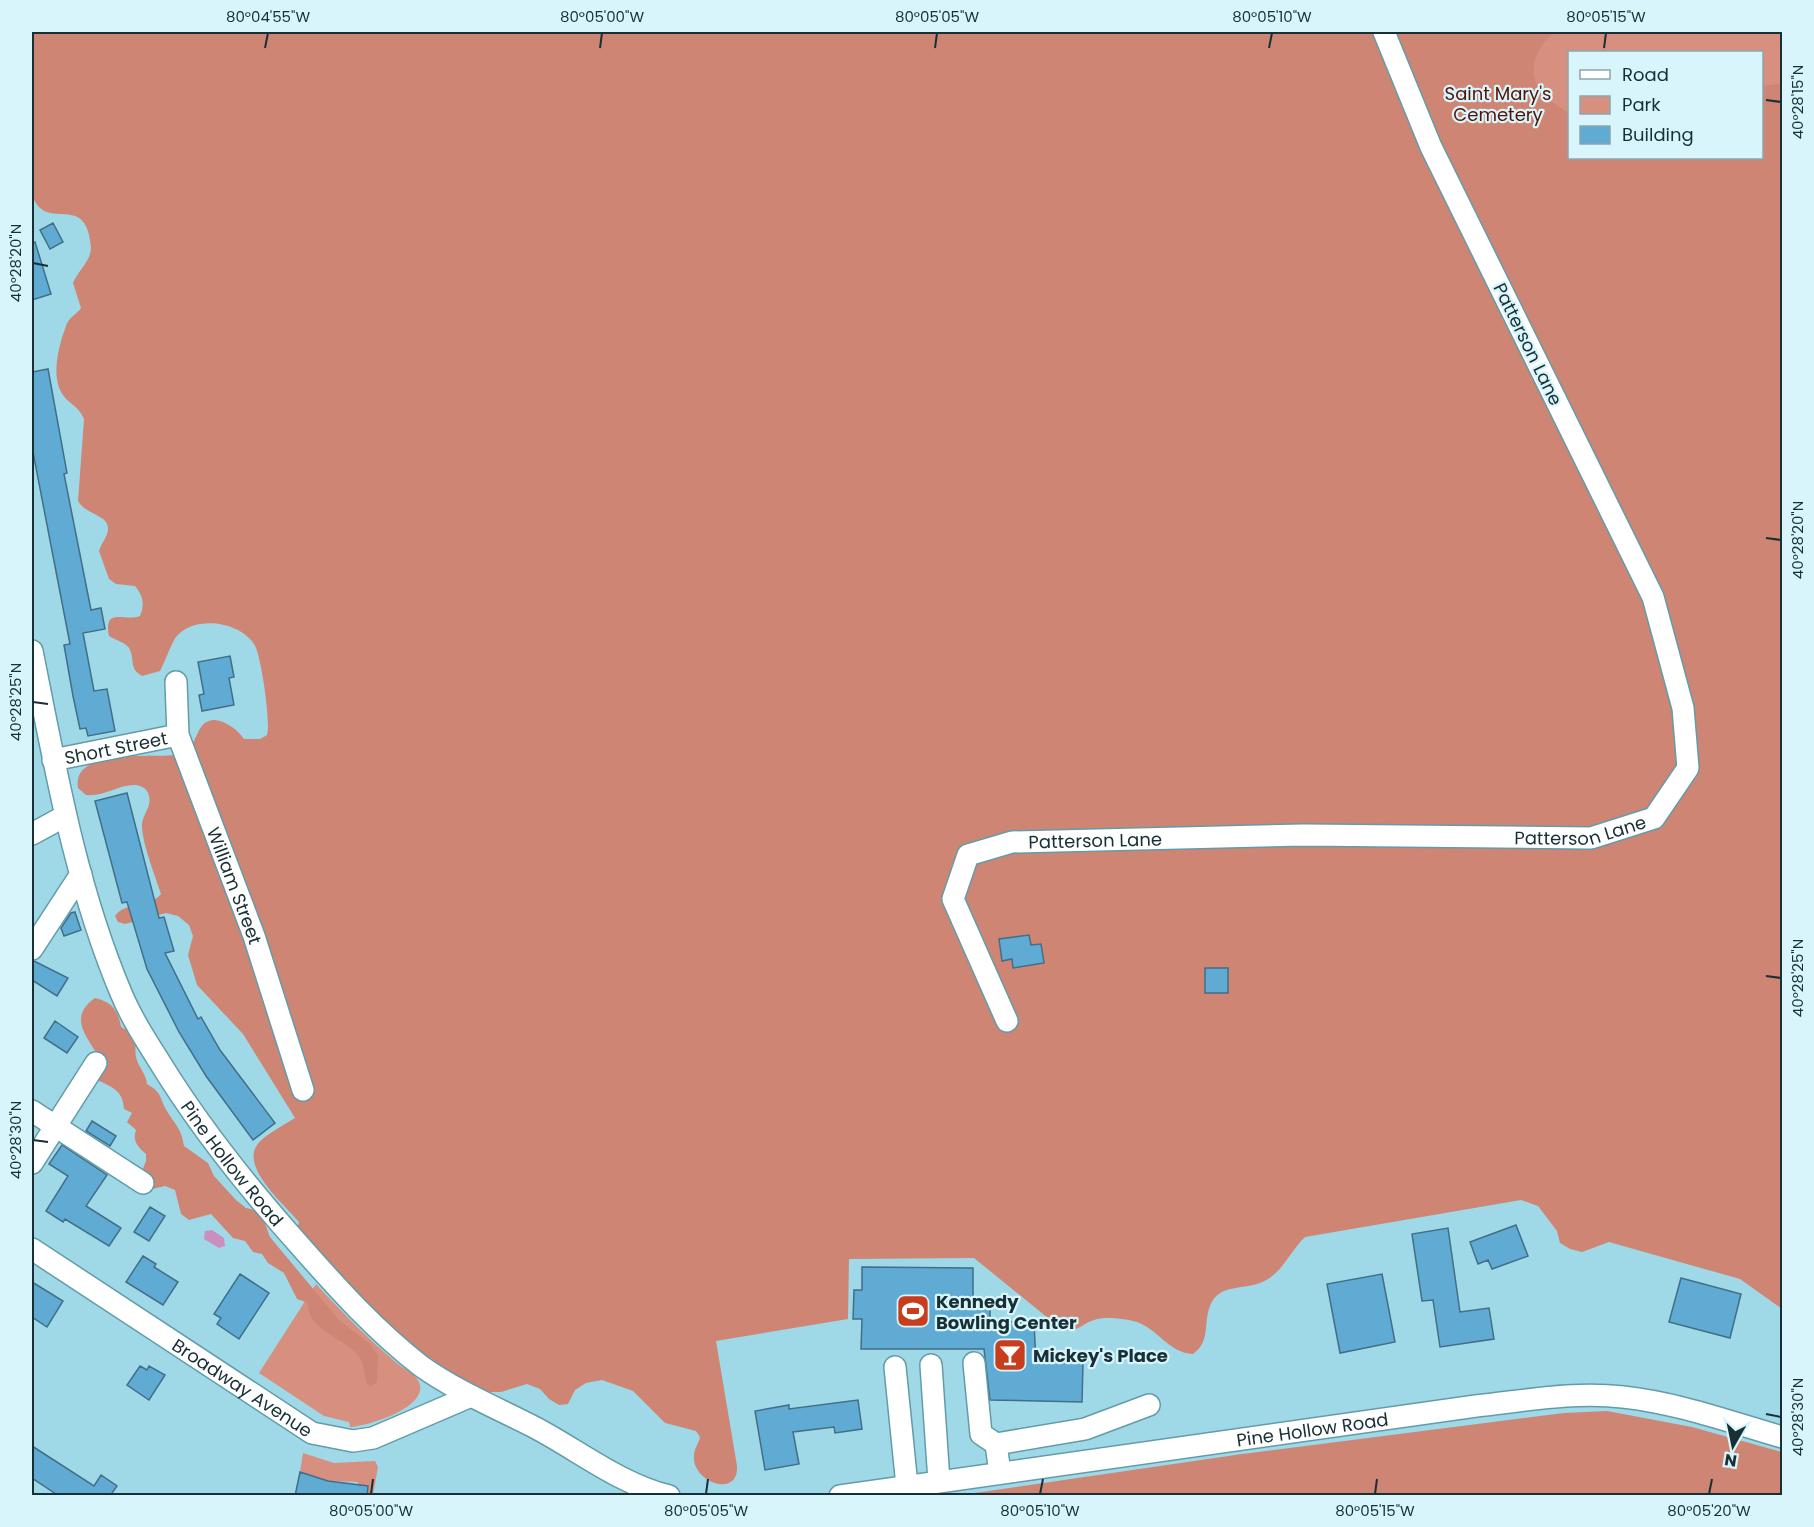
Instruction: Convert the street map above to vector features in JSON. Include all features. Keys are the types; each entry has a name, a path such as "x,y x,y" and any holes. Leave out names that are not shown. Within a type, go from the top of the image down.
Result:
{"street":[{"name":"Patterson Lane","path":"1007,1021 953,899 968,855 1012,842 1304,835 1590,838 1654,818 1688,768 1683,708 1653,597 1431,147 1384,32"},
{"name":"Pine Hollow Road","path":"32,651 65,816 110,964 132,1017 178,1093 230,1165 348,1300 384,1335 423,1367 471,1396 613,1472 653,1492 669,1496"},
{"name":"William Street","path":"176,682 178,735 254,936 303,1090"},
{"name":"Short Street","path":"53,760 178,735"},
{"path":"32,834 65,816"},
{"path":"32,949 81,874"},
{"path":"32,1163 96,1063"},
{"path":"32,1111 143,1183"},
{"name":"Broadway Avenue","path":"32,1249 312,1433 353,1441 373,1438 471,1396"},
{"path":"974,1363 981,1434 996,1444 1085,1429 1149,1406"},
{"path":"931,1365 939,1481"},
{"path":"895,1367 906,1486"},
{"name":"Pine Hollow Road","path":"840,1496 1476,1406 1570,1396 1621,1397 1680,1407 1782,1437"},
{"path":"996,1444 1000,1473"}],"green space":[{"path":"32,32 1557,32 1546,40 1538,52 1534,73 1537,85 1545,95 1568,112 1568,159 1763,159 1763,86 1782,83 1782,1309 1740,1279 1609,1242 1582,1252 1570,1249 1560,1243 1557,1231 1538,1206 1521,1200 1305,1237 1280,1269 1268,1279 1217,1295 1210,1307 1203,1342 1193,1354 1177,1350 1152,1330 1137,1322 1127,1320 1099,1319 1064,1331 974,1258 849,1259 848,1319 716,1341 737,1466 736,1476 731,1482 723,1484 707,1479 695,1465 694,1453 700,1437 696,1431 665,1423 633,1391 602,1380 586,1383 575,1390 568,1404 559,1405 549,1399 540,1389 527,1384 501,1392 469,1392 425,1366 297,1229 299,1222 275,1196 260,1175 254,1154 257,1145 269,1134 295,1118 243,1034 197,985 188,955 193,936 189,925 178,916 166,913 125,924 118,922 115,916 125,908 151,901 161,894 143,835 142,823 150,800 147,791 136,785 86,795 78,788 79,775 87,766 100,761 132,756 183,753 193,743 202,725 214,720 231,726 244,739 260,739 267,735 266,704 257,650 247,636 238,630 205,623 184,630 176,637 160,671 142,676 134,667 129,648 109,636 109,621 117,617 140,616 142,600 135,586 116,584 109,579 99,551 107,534 107,524 78,501 84,419 59,388 56,370 67,323 81,308 73,283 89,258 91,245 85,224 78,217 44,211 37,205 32,194"},
{"name":"Saint Mary's Cemetery","path":"1389,32 1782,32 1782,97 1763,103 1763,51 1568,51 1568,159 1457,190"},
{"path":"95,998 106,1002 113,1008 121,1027 135,1037 138,1064 147,1084 160,1096 179,1130 184,1146 208,1163 214,1176 236,1200 246,1208 255,1210 264,1221 270,1237 339,1320 370,1344 378,1356 377,1382 372,1386 367,1384 363,1365 357,1354 313,1320 308,1303 297,1299 284,1273 268,1263 262,1254 253,1252 245,1241 233,1238 211,1214 189,1220 181,1214 175,1190 165,1186 144,1191 138,1181 146,1161 146,1154 136,1144 136,1130 127,1122 132,1113 124,1109 122,1098 116,1090 97,1080 99,1057 82,1027 82,1012"},
{"path":"316,1284 376,1345 417,1379 420,1391 407,1407 383,1419 350,1427 349,1422 324,1416 259,1373"},
{"path":"1607,1411 1692,1427 1782,1452 1782,1495 961,1495 1242,1454 1564,1413"},
{"path":"303,1453 334,1463 375,1461 378,1467 373,1495 357,1492 358,1482 328,1481 300,1472"}],"shaded area":[{"path":"212,1230 224,1238 225,1246 219,1248 204,1239 205,1231"}],"building":[{"path":"53,223 63,242 50,249 40,230"},
{"path":"35,242 51,294 32,300 32,243"},
{"path":"48,369 67,473 64,474 91,610 101,608 105,629 83,633 94,691 107,689 115,731 88,736 86,728 80,729 73,696 64,645 70,644 32,447 32,372"},
{"path":"230,656 234,677 229,678 234,705 202,711 199,695 204,694 198,662"},
{"path":"127,793 159,918 164,917 174,951 165,953 198,1019 201,1017 220,1050 275,1123 253,1140 206,1076 179,1032 147,969 127,902 122,903 95,801"},
{"path":"75,912 81,930 64,936 61,928 71,913"},
{"path":"1029,935 1031,945 1041,944 1044,963 1013,968 1012,959 1002,961 999,939"},
{"path":"32,962 68,978 57,996 32,980"},
{"path":"1205,968 1228,968 1228,993 1205,993"},
{"path":"55,1021 78,1037 67,1053 44,1038"},
{"path":"92,1121 116,1136 110,1146 86,1131"},
{"path":"62,1145 107,1175 86,1206 121,1228 109,1246 65,1219 63,1222 46,1211 68,1176 49,1164"},
{"path":"150,1207 165,1216 149,1241 134,1232"},
{"path":"1516,1225 1528,1256 1492,1269 1488,1260 1478,1264 1470,1242"},
{"path":"1448,1228 1460,1312 1489,1308 1494,1339 1440,1347 1433,1300 1422,1301 1412,1234"},
{"path":"143,1256 156,1264 154,1267 178,1282 163,1305 126,1282"},
{"path":"862,1267 973,1268 973,1304 990,1304 990,1320 1034,1323 1036,1362 1083,1363 1082,1402 990,1400 984,1349 861,1349 862,1319 853,1319 854,1290 862,1290"},
{"path":"240,1274 269,1293 239,1339 217,1324 221,1318 214,1314"},
{"path":"1382,1274 1395,1342 1340,1353 1327,1284"},
{"path":"1681,1278 1741,1294 1730,1338 1669,1322"},
{"path":"32,1282 63,1301 47,1327 32,1317"},
{"path":"140,1366 147,1370 149,1366 165,1375 149,1400 127,1385"},
{"path":"858,1400 862,1429 835,1433 834,1427 793,1432 799,1464 765,1470 755,1411 789,1405 789,1409"},
{"path":"32,1446 94,1486 101,1475 117,1486 110,1496 59,1496 32,1478"},
{"path":"300,1472 328,1481 368,1486 367,1496 295,1496"}],"place":[{"name":"Kennedy Bowling Center","path":"913,1311"},
{"name":"Mickey's Place","path":"1010,1355"}]}
